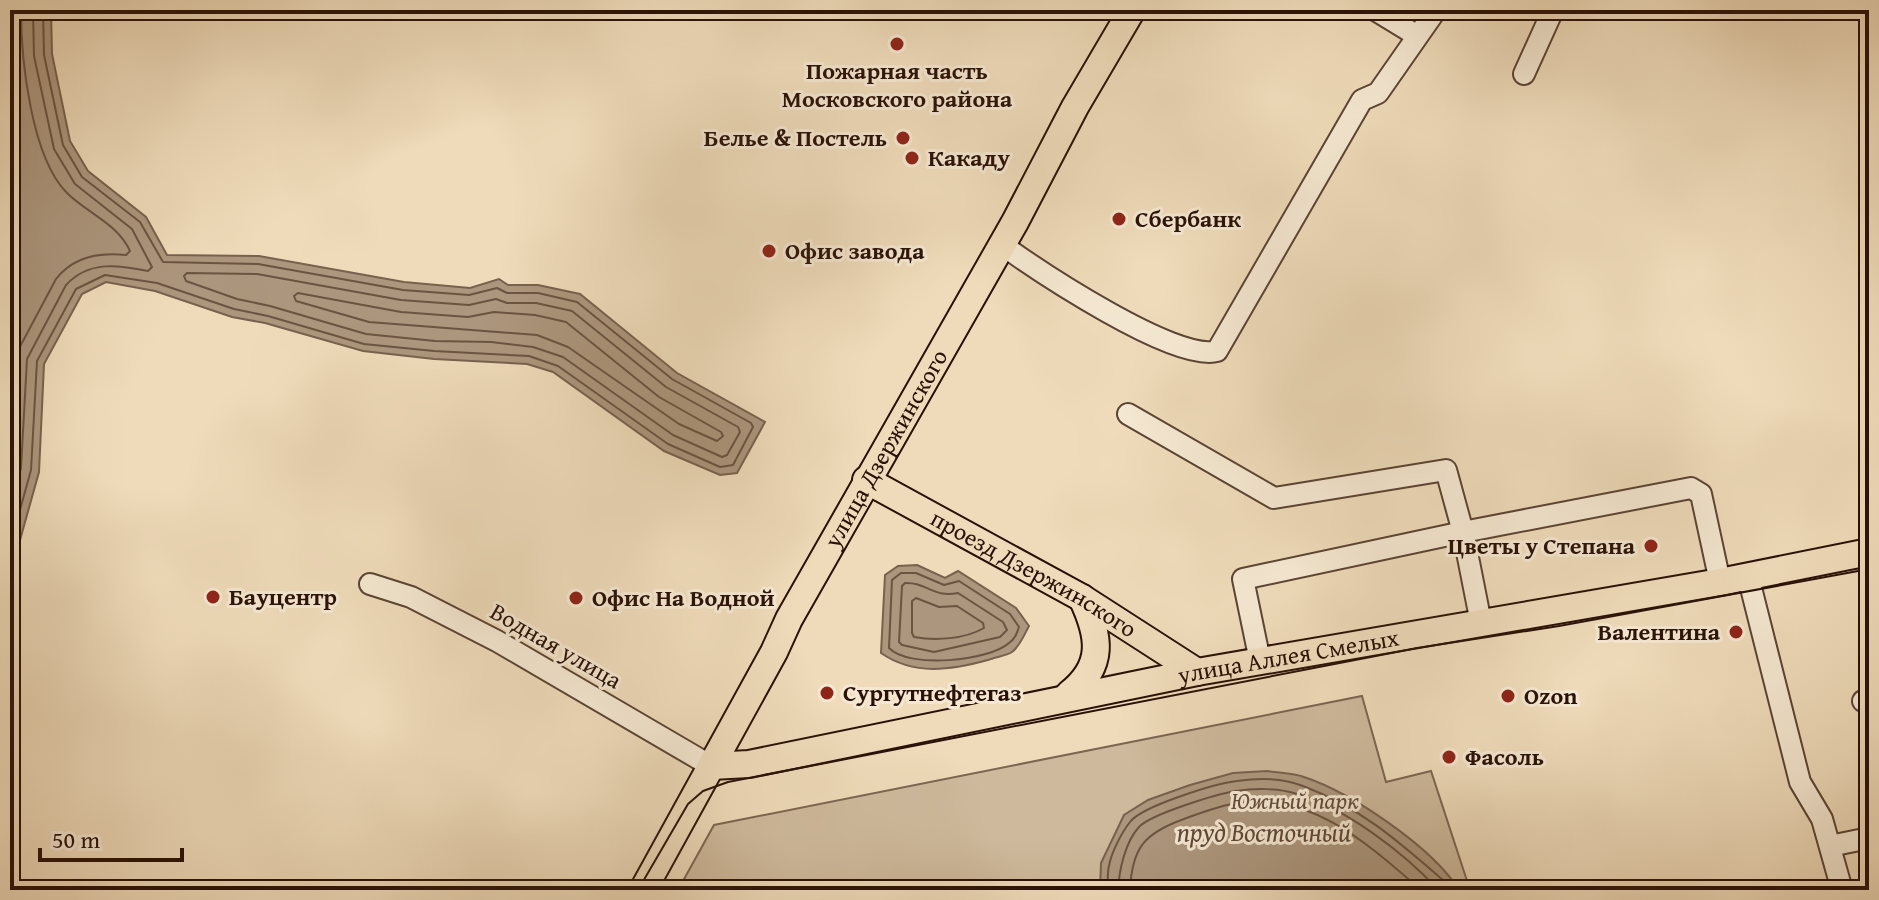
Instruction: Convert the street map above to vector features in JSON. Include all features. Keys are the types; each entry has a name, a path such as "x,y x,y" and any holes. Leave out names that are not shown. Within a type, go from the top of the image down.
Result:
{"main road":[{"name":"улица Дзержинского","path":"643,890 866,480 1132,10"},
{"name":"проезд Дзержинского","path":"866,480 1082,598 1197,672"},
{"name":"улица Аллея Смелых","path":"711,766 749,764 1197,672 1720,582 1869,552"},
{"path":"1070,697 1069,694 1086,681 1095,656 1094,627 1082,598"}],"street":[{"path":"1375,10 1416,35"},
{"path":"1001,244 1131,325 1193,351 1217,351 1362,100 1378,93 1436,10"},
{"path":"1524,74 1553,10"},
{"path":"1128,414 1274,498 1446,470 1463,532 1481,623"},
{"path":"1260,661 1243,579 1691,488 1701,494 1720,582"},
{"path":"1748,576 1800,782 1822,819 1842,890"},
{"name":"Водная улица","path":"370,584 411,597 497,641 711,766"},
{"path":"1830,846 1869,838"}],"green space":[{"name":"Южный парк","path":"1362,696 1386,782 1431,771 1470,890 678,890 714,825"}],"water":[{"path":"10,10 51,10 52,54 70,141 88,171 146,217 167,255 259,256 404,282 470,288 499,279 508,285 538,285 580,294 677,373 765,422 737,473 720,475 664,451 553,372 527,364 363,351 265,323 232,317 155,291 106,282 82,294 44,364 39,472 10,576"},
{"path":"917,565 945,578 958,571 1016,608 1029,626 1017,647 1010,653 988,660 933,669 906,665 881,653 885,575 898,566"},
{"name":"пруд Восточный","path":"1267,771 1304,777 1367,808 1430,856 1459,890 1100,890 1101,863 1124,815 1148,800 1190,785 1233,773"}],"tram line":[{"path":"638,890 688,804 703,791 728,782 1417,648 1559,626 1869,569"}],"place":[{"name":"Пожарная часть Московского района","path":"897,44"},
{"name":"Белье & Постель","path":"903,138"},
{"name":"Какаду","path":"912,158"},
{"name":"Сбербанк","path":"1119,219"},
{"name":"Офис завода","path":"769,251"},
{"name":"Цветы у Степана","path":"1651,546"},
{"name":"Бауцентр","path":"213,597"},
{"name":"Офис На Водной","path":"576,598"},
{"name":"Валентина","path":"1736,632"},
{"name":"Сургутнефтегаз","path":"827,693"},
{"name":"Ozon","path":"1508,696"},
{"name":"Фасоль","path":"1449,757"}]}
